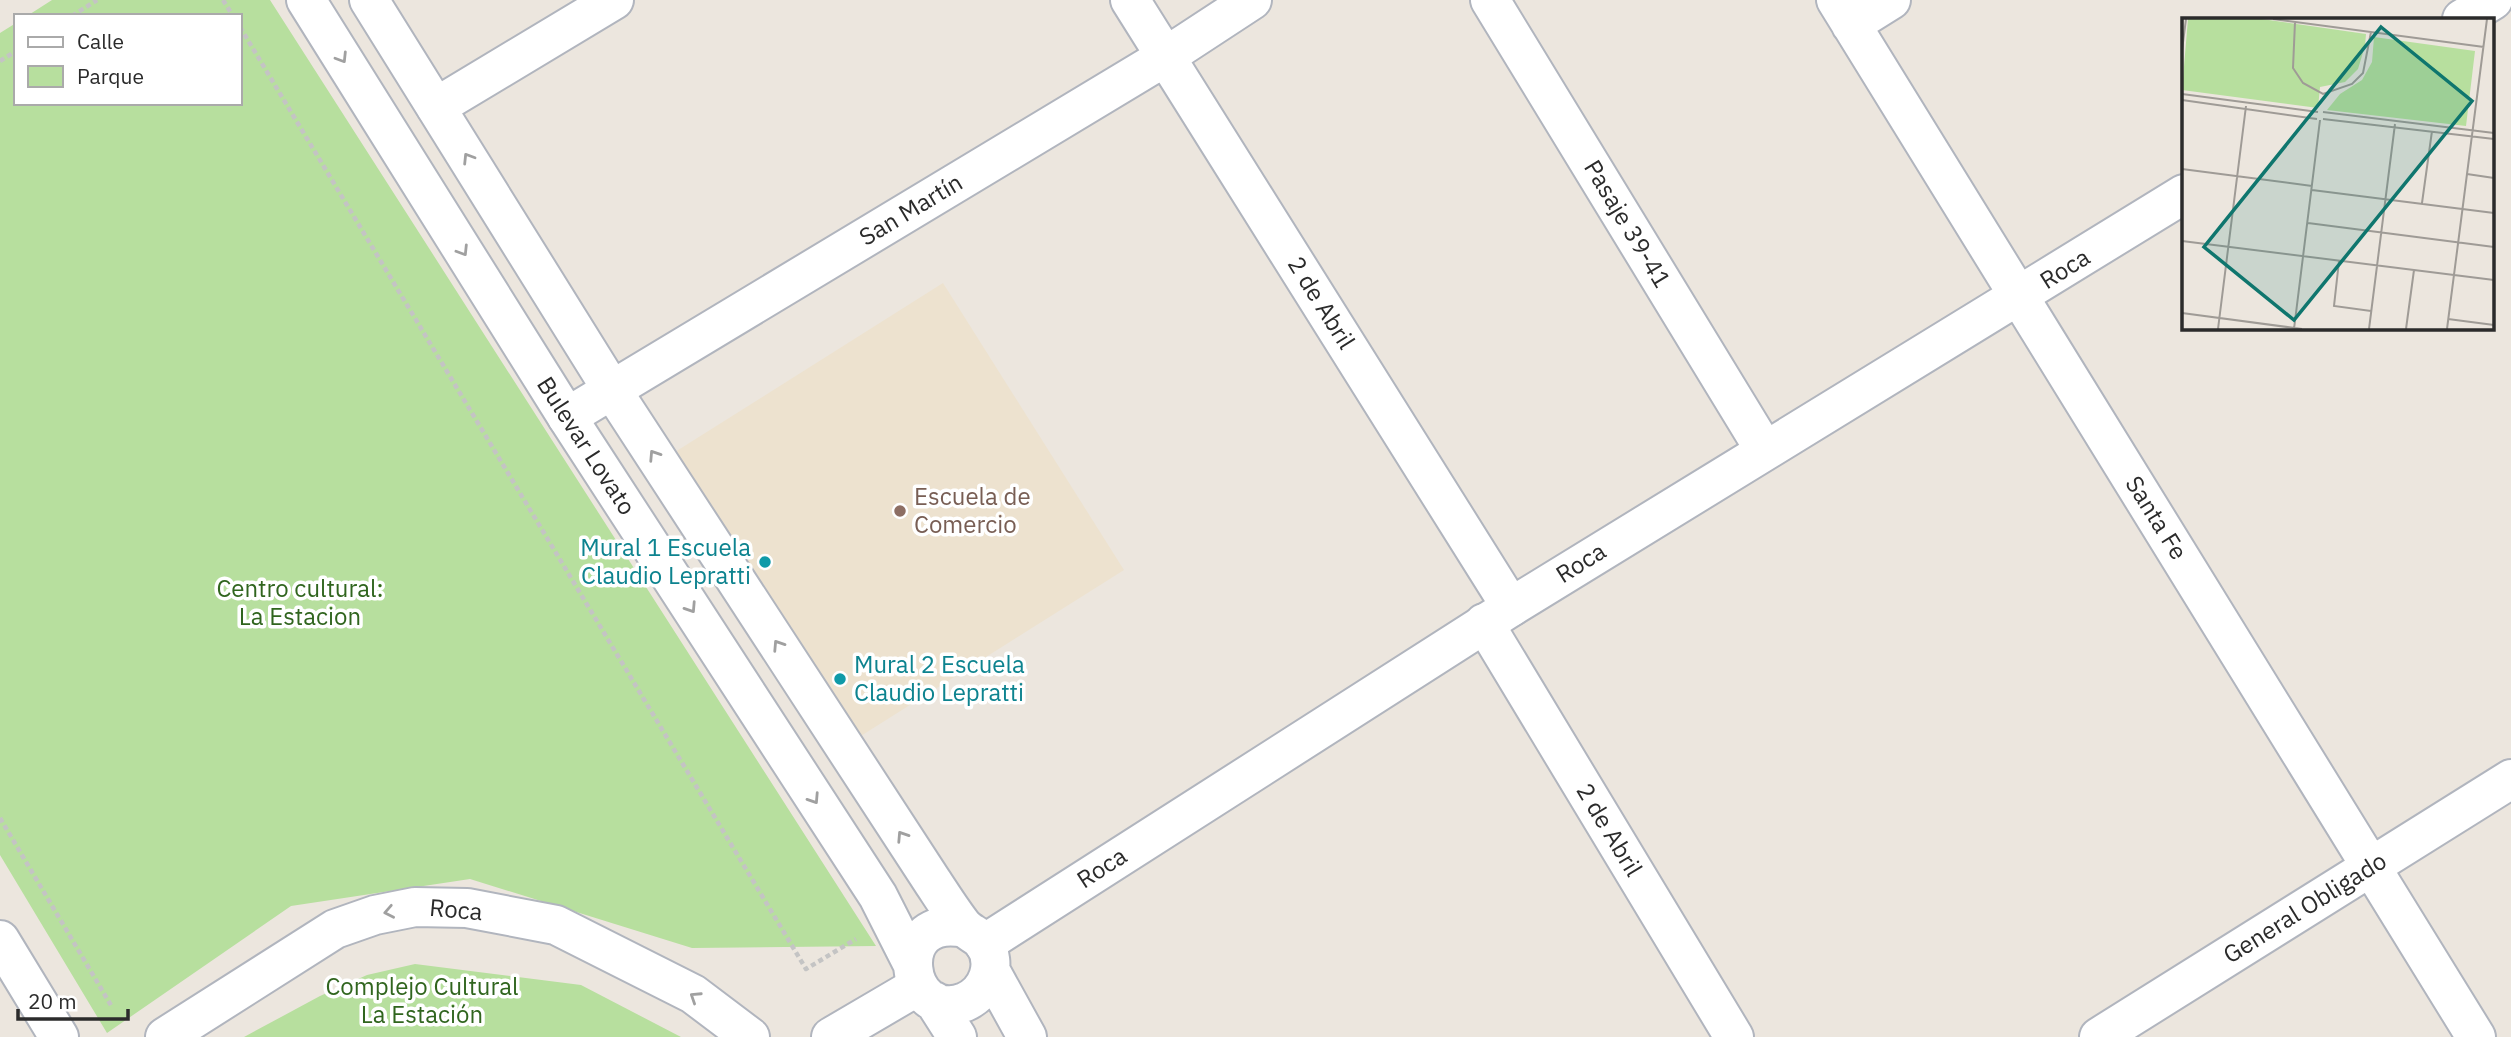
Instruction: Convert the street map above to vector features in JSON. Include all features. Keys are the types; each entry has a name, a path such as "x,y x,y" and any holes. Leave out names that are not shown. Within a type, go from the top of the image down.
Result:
{"street":[{"name":"Bulevar Lovato","path":"306,0 567,417 877,896 921,983 957,1037"},
{"path":"369,0 612,390 980,947 1027,1037"},
{"path":"436,107 614,0"},
{"name":"2 de Abril","path":"1130,0 1498,615 1734,1037"},
{"name":"San Martín","path":"567,417 1165,57 1252,0"},
{"name":"Pasaje 39-41","path":"1490,0 1765,449"},
{"path":"1844,12 1891,0"},
{"path":"2464,18 2493,0"},
{"name":"Santa Fe","path":"1844,12 2476,1037"},
{"name":"Roca","path":"980,947 1498,615 2182,195"},
{"name":"General Obligado","path":"2099,1037 2511,779"},
{"name":"Roca","path":"166,1037 335,929 375,915 415,907 467,908 556,925 692,994 750,1037"},
{"name":"Roca","path":"953,926 980,947 986,984 970,999 949,1005 921,983 920,940 929,932 953,926"},
{"path":"0,940 59,1037"},
{"name":"Roca","path":"831,1037 921,983"}],"path":[{"path":"75,14 97,0"},
{"path":"242,30 806,969 860,936"},
{"path":"0,818 112,1007"}],"shaded area":[{"name":"Escuela de Comercio","path":"943,283 1124,570 856,739 675,452"}],"green space":[{"name":"Centro cultural: La Estacion","path":"52,0 270,0 876,946 692,948 470,879 291,906 107,1033 0,855 0,33 14,24 14,105 242,105 242,14 30,14"},
{"name":"Complejo Cultural La Estación","path":"415,964 581,985 681,1037 244,1037 320,996 367,975"}],"place":[{"name":"Escuela de Comercio","path":"900,511"},
{"name":"Mural 1 Escuela Claudio Lepratti","path":"765,562"},
{"name":"Mural 2 Escuela Claudio Lepratti","path":"840,679"}]}
